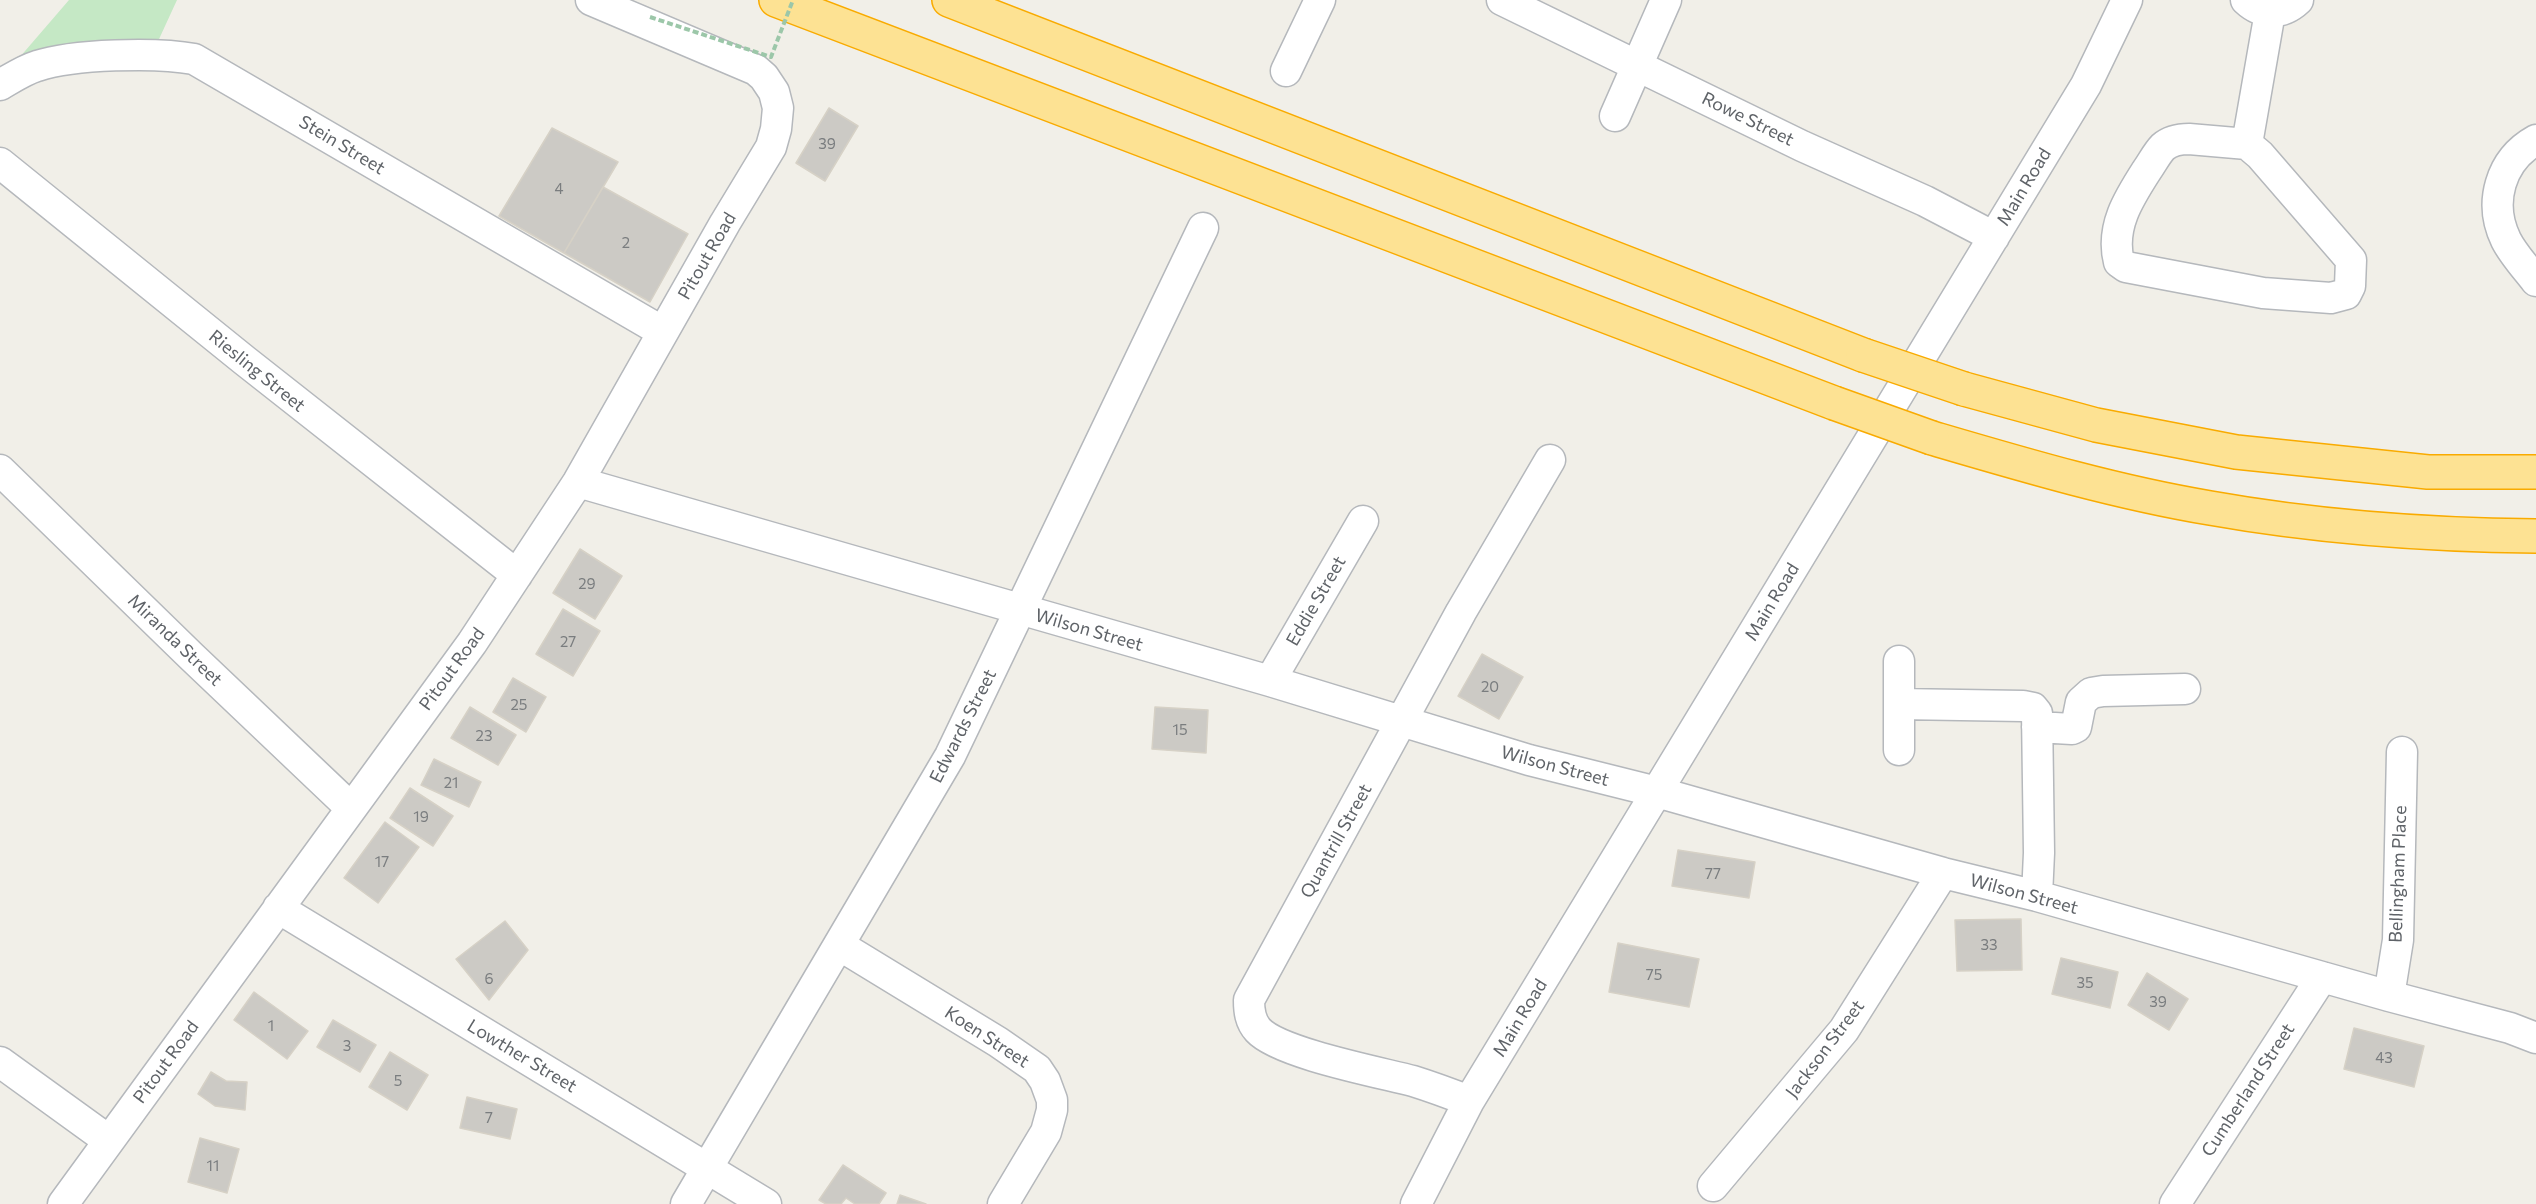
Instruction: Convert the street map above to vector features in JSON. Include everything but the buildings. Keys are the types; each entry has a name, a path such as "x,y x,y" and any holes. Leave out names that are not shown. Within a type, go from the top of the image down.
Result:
{"highway":[{"path":"776,0 1834,403 1932,438 2068,477 2210,508 2342,526 2536,536"},
{"path":"949,0 1863,355 1964,388 2096,425 2236,452 2428,472 2536,472"},
{"path":"2428,472 2536,457"}],"street":[{"name":"Pitout Road","path":"63,1204 472,643 578,482 771,147 778,115 776,98 764,77 756,70 591,0"},
{"path":"1286,71 1320,0"},
{"name":"Rowe Street","path":"1502,0 1802,146 1925,201 1994,237"},
{"path":"1615,116 1666,0"},
{"name":"Main Road","path":"1416,1204 1469,1101 2086,85 2127,0"},
{"path":"2247,144 2258,6 2281,11 2298,0"},
{"name":"Stein Street","path":"0,85 36,66 56,61 163,55 194,59 663,332"},
{"path":"2190,139 2247,144 2273,169 2351,260 2350,286 2346,294 2331,298 2263,293 2126,267 2119,262 2116,243 2120,218 2162,148 2173,141 2190,139"},
{"path":"2536,140 2512,159 2499,183 2497,214 2506,240 2536,281"},
{"name":"Riesling Street","path":"0,163 244,360 517,575"},
{"name":"Edwards Street","path":"686,1204 950,756 1203,228"},
{"name":"Quantrill Street","path":"1469,1101 1416,1082 1297,1050 1271,1040 1258,1030 1249,1012 1249,1000 1461,612 1550,460"},
{"name":"Miranda Street","path":"0,470 351,808"},
{"name":"Wilson Street","path":"578,482 1270,681 1529,760 1657,792 1943,873 2037,896 2510,1028 2536,1038"},
{"name":"Eddie Street","path":"1270,681 1363,521"},
{"path":"1899,662 1899,750"},
{"path":"2037,727 2072,729 2076,727 2081,702 2091,693 2185,689"},
{"path":"1899,704 2023,706 2033,708 2037,712 2039,853 2037,896"},
{"name":"Bellingham Place","path":"2389,996 2397,940 2402,752"},
{"name":"Jackson Street","path":"1713,1186 1844,1030 1943,873"},
{"name":"Lowther Street","path":"278,908 766,1204"},
{"name":"Koen Street","path":"840,945 999,1042 1037,1069 1045,1080 1052,1100 1052,1110 1046,1132 1003,1204"},
{"name":"Cumberland Street","path":"2175,1204 2322,977"},
{"path":"0,1062 108,1140"}],"path":[{"path":"650,17 771,57 793,0"}],"green space":[{"path":"69,0 177,0 154,50 19,58"}]}
